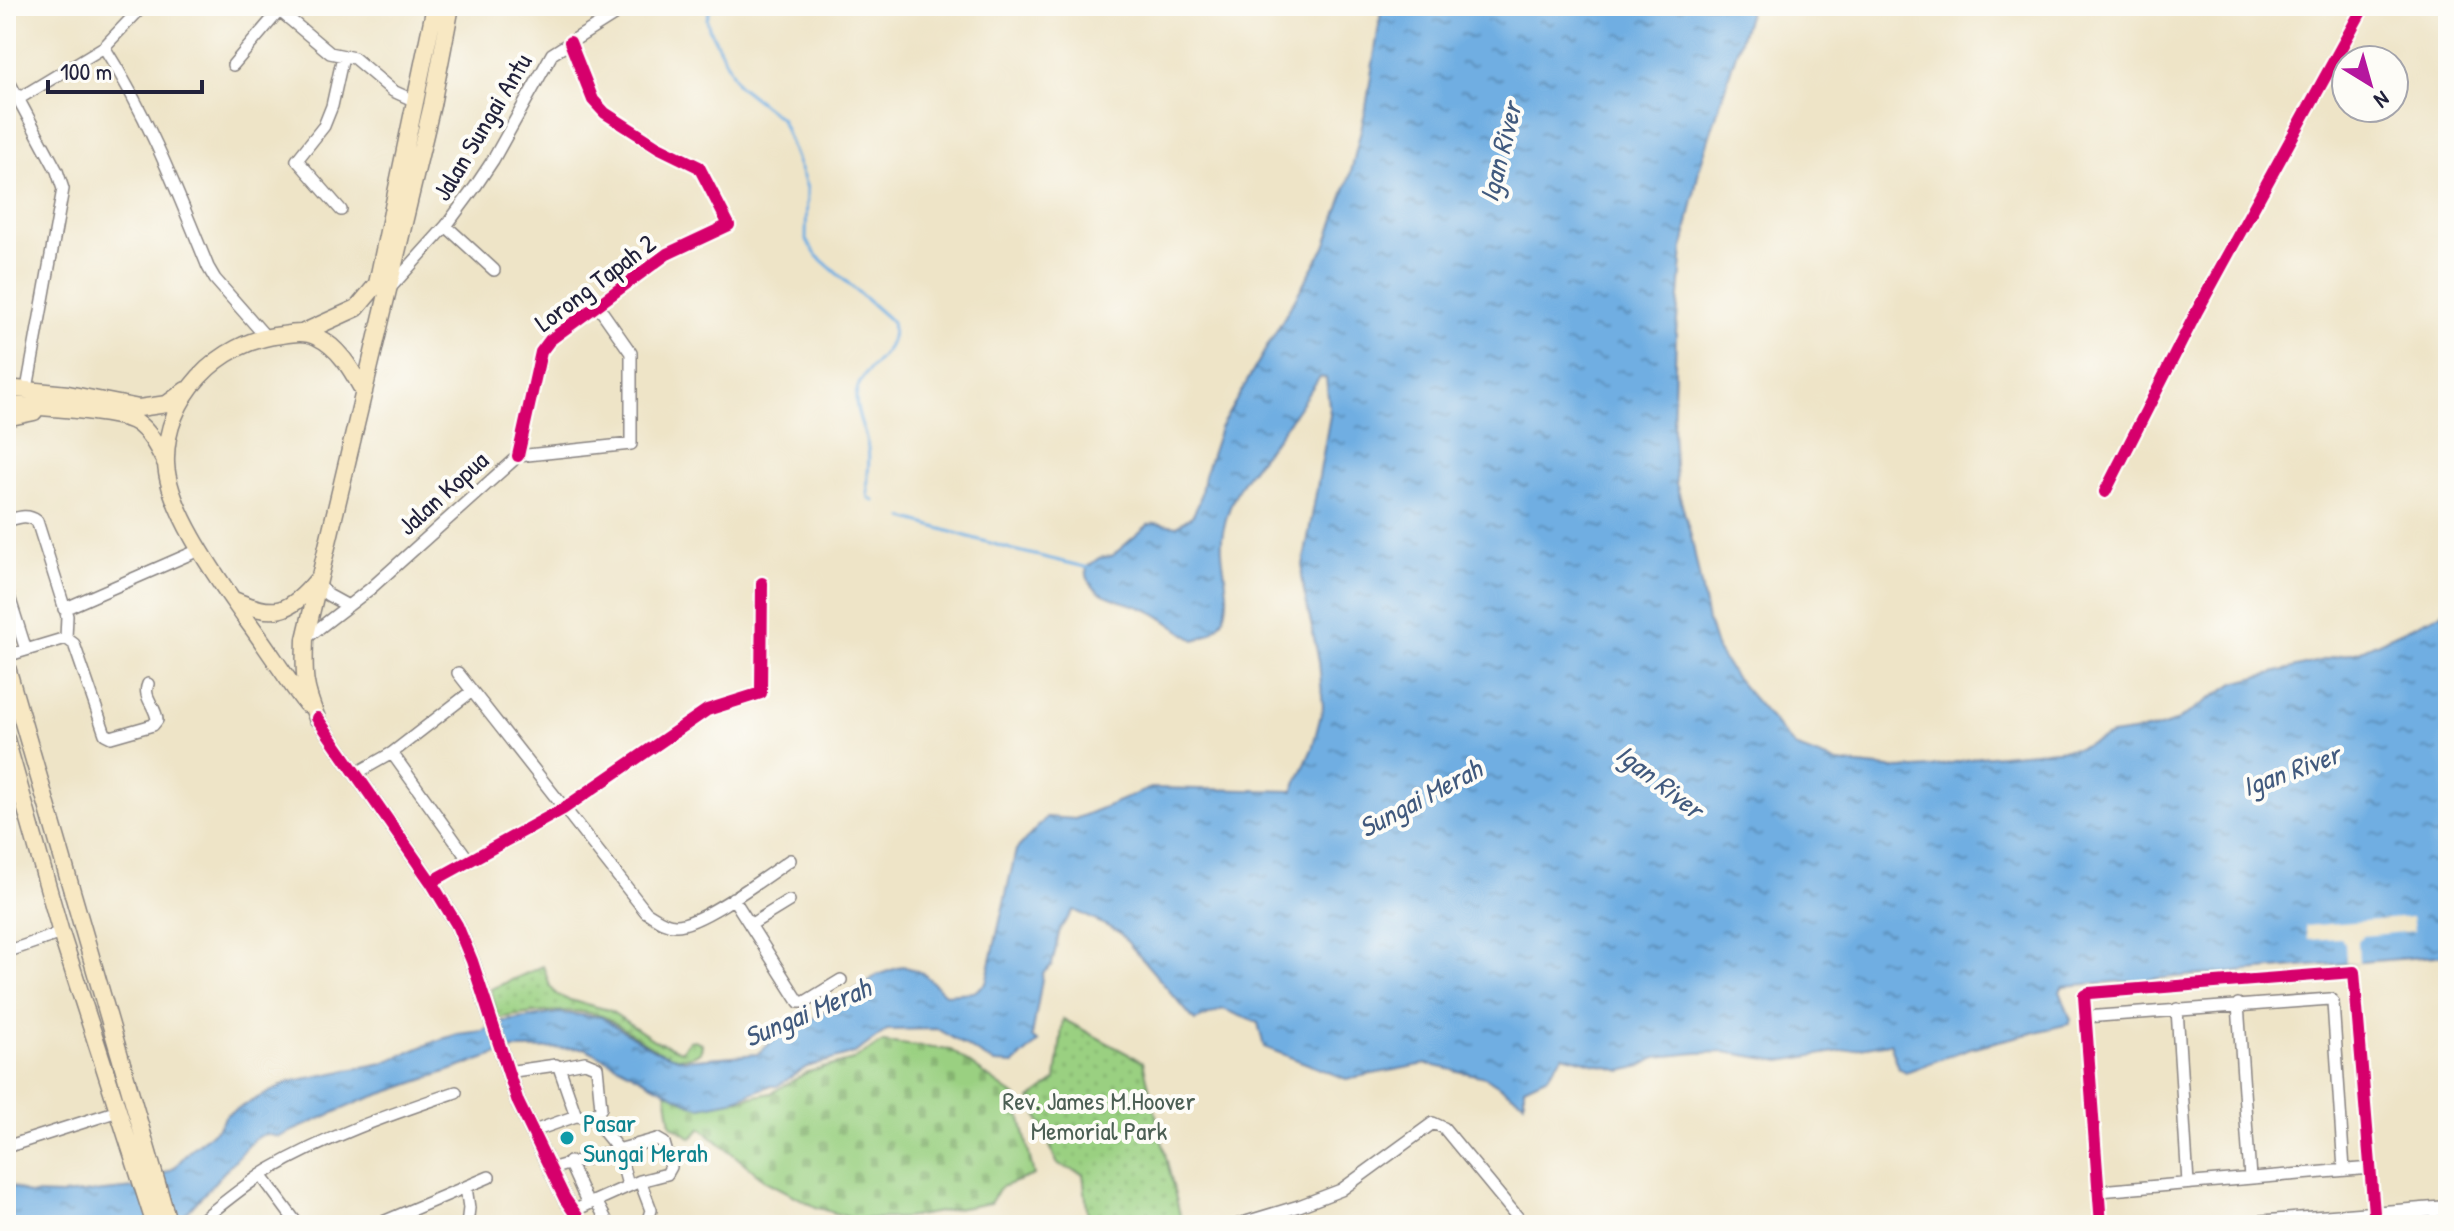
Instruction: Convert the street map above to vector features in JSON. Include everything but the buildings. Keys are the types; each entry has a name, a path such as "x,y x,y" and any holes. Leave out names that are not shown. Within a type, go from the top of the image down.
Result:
{"main road":[{"path":"6,388 139,408 167,404 240,346 266,337 304,332 357,308 377,284 435,6"},
{"path":"317,718 303,674 305,639 432,105 451,6"},
{"path":"304,332 318,337 339,354 364,392"},
{"path":"166,466 167,440 186,390"},
{"path":"6,405 51,408 133,421 152,439 199,550 317,718"},
{"path":"6,418 51,408"},
{"path":"231,598 258,610 276,610 304,596 319,580"},
{"path":"6,664 146,1171 155,1225"},
{"path":"6,739 61,933 118,1111 169,1225"}],"street":[{"path":"18,99 104,47 143,6"},
{"name":"Jalan Sungai Antu","path":"389,289 446,226 493,160 552,54 628,6"},
{"path":"2105,492 2197,311 2364,6"},
{"path":"233,65 277,8 330,53 358,61 393,91 415,101"},
{"name":"Lorong Tapah 2","path":"518,456 541,352 550,340 667,254 729,225 699,167 658,147 605,113 593,100 570,42"},
{"path":"104,47 151,129 208,267 266,337"},
{"path":"341,210 297,160 324,126 334,101 343,56"},
{"path":"6,77 57,171 63,189 27,389"},
{"path":"446,226 494,270"},
{"name":"Jalan Kopua","path":"305,639 348,606 518,456 631,444 631,353 598,306"},
{"path":"6,521 23,516 37,521 64,609 66,638 74,644 105,734 111,737 153,725 157,720 156,711 146,696 148,684"},
{"path":"64,609 199,550"},
{"path":"319,580 328,595 348,606"},
{"path":"431,882 563,809 707,710 761,693 762,583"},
{"path":"6,587 26,650"},
{"path":"6,656 66,638"},
{"path":"458,673 646,912 664,923 685,925 790,860"},
{"path":"355,774 392,753 472,691"},
{"path":"317,718 431,882 466,943 501,1055 531,1132 583,1225"},
{"path":"392,753 470,862"},
{"path":"733,898 799,1002 805,1002 841,980"},
{"path":"750,925 789,901"},
{"path":"6,952 61,933"},
{"path":"2101,1225 2083,998 2089,993 2354,972 2371,1168 2384,1217"},
{"path":"2085,1017 2238,1004 2332,1000 2344,1170"},
{"path":"2238,1004 2250,1178"},
{"path":"2177,1009 2188,1183"},
{"path":"507,1072 585,1062 597,1067 601,1108 593,1118"},
{"path":"559,1067 576,1116"},
{"path":"196,1225 261,1175 351,1130 456,1092"},
{"path":"6,1147 118,1111"},
{"path":"531,1132 576,1116 593,1118 618,1149 651,1210 648,1220 640,1225"},
{"path":"1236,1225 1252,1223 1341,1190 1433,1123 1444,1128 1524,1225"},
{"path":"550,1169 657,1139 664,1143 671,1167 669,1171 573,1211"},
{"path":"569,1162 609,1225"},
{"path":"2099,1191 2371,1168"},
{"path":"261,1175 298,1225"},
{"path":"376,1225 489,1177"},
{"path":"466,1187 469,1208 467,1225"},
{"path":"2231,1225 2384,1217 2448,1208"}],"green space":[{"path":"543,966 557,995 609,1010 654,1040 681,1051 689,1041 695,1040 702,1044 701,1051 689,1057 664,1053 613,1021 590,1013 550,1012 497,1018 491,989"},
{"name":"Rev. James M.Hoover Memorial Park","path":"1063,1019 1143,1062 1181,1219 1157,1225 1089,1225 1083,1174 1058,1165 1030,1099 1056,1080"},
{"path":"883,1042 951,1050 1016,1097 1034,1175 1001,1187 990,1203 906,1218 854,1219 816,1207 766,1181 701,1128 692,1138 671,1125 666,1091 701,1107 771,1093 808,1072 853,1060"}],"water":[{"path":"1382,6 1751,6 1699,170 1683,248 1673,431 1676,483 1717,650 1734,676 1795,747 1837,763 1900,769 1932,767 1980,757 2078,748 2111,735 2154,729 2175,722 2234,683 2359,651 2448,610 2448,955 2063,986 2060,991 2071,1020 2069,1024 1970,1048 1906,1072 1899,1068 1890,1043 1781,1061 1725,1052 1657,1057 1641,1066 1622,1071 1563,1055 1548,1076 1524,1087 1524,1102 1485,1077 1426,1064 1346,1079 1264,1047 1258,1023 1223,1009 1195,1021 1119,932 1074,910 1060,929 1052,965 1043,973 1032,1037 1038,1042 1014,1064 995,1063 937,1029 887,1030 855,1053 807,1067 777,1086 701,1107 585,1048 513,1049 361,1101 279,1137 265,1134 255,1138 181,1219 151,1225 6,1225 6,1183 29,1194 62,1195 135,1188 174,1168 192,1148 217,1129 227,1114 289,1082 383,1063 436,1041 483,1031 499,1022 559,1013 601,1017 654,1050 684,1060 758,1054 792,1023 814,1018 877,975 903,966 923,973 945,994 974,992 986,983 1016,850 1047,817 1075,819 1151,788 1293,791 1312,749 1323,707 1319,661 1301,577 1330,415 1326,378 1320,377 1243,481 1231,504 1222,547 1226,608 1222,621 1212,632 1195,640 1154,613 1108,596 1092,585 1087,577 1087,567 1099,558 1112,556 1148,525 1177,526 1193,515 1220,428 1325,247 1350,176 1366,108"}],"pier":[{"path":"2412,917 2414,931 2363,936 2358,942 2359,963 2346,963 2345,943 2340,938 2308,940 2305,926"}],"waterway":[{"path":"711,6 707,19 709,28 738,85 781,119 807,188 806,240 817,256 892,322 889,345 863,378 856,399 868,448 869,498 874,501"},
{"path":"904,518 1089,568"}],"cycle path":[{"path":"2105,492 2197,311 2364,6"},
{"path":"518,456 541,352 550,340 667,254 729,225 699,167 658,147 605,113 593,100 570,42"},
{"path":"431,882 563,809 707,710 761,693 762,583"},
{"path":"317,718 431,882 457,925 472,961 518,1102 565,1199 583,1225"},
{"path":"2101,1225 2084,996 2089,993 2354,972 2374,1213"}],"place":[{"name":"Pasar Sungai Merah","path":"567,1138"}],"water label":[{"name":"Igan River","path":"1500,152"},
{"name":"Igan River","path":"2291,770"},
{"name":"Igan River","path":"1660,781"},
{"name":"Sungai Merah","path":"1420,798"},
{"name":"Sungai Merah","path":"807,1012"}]}
